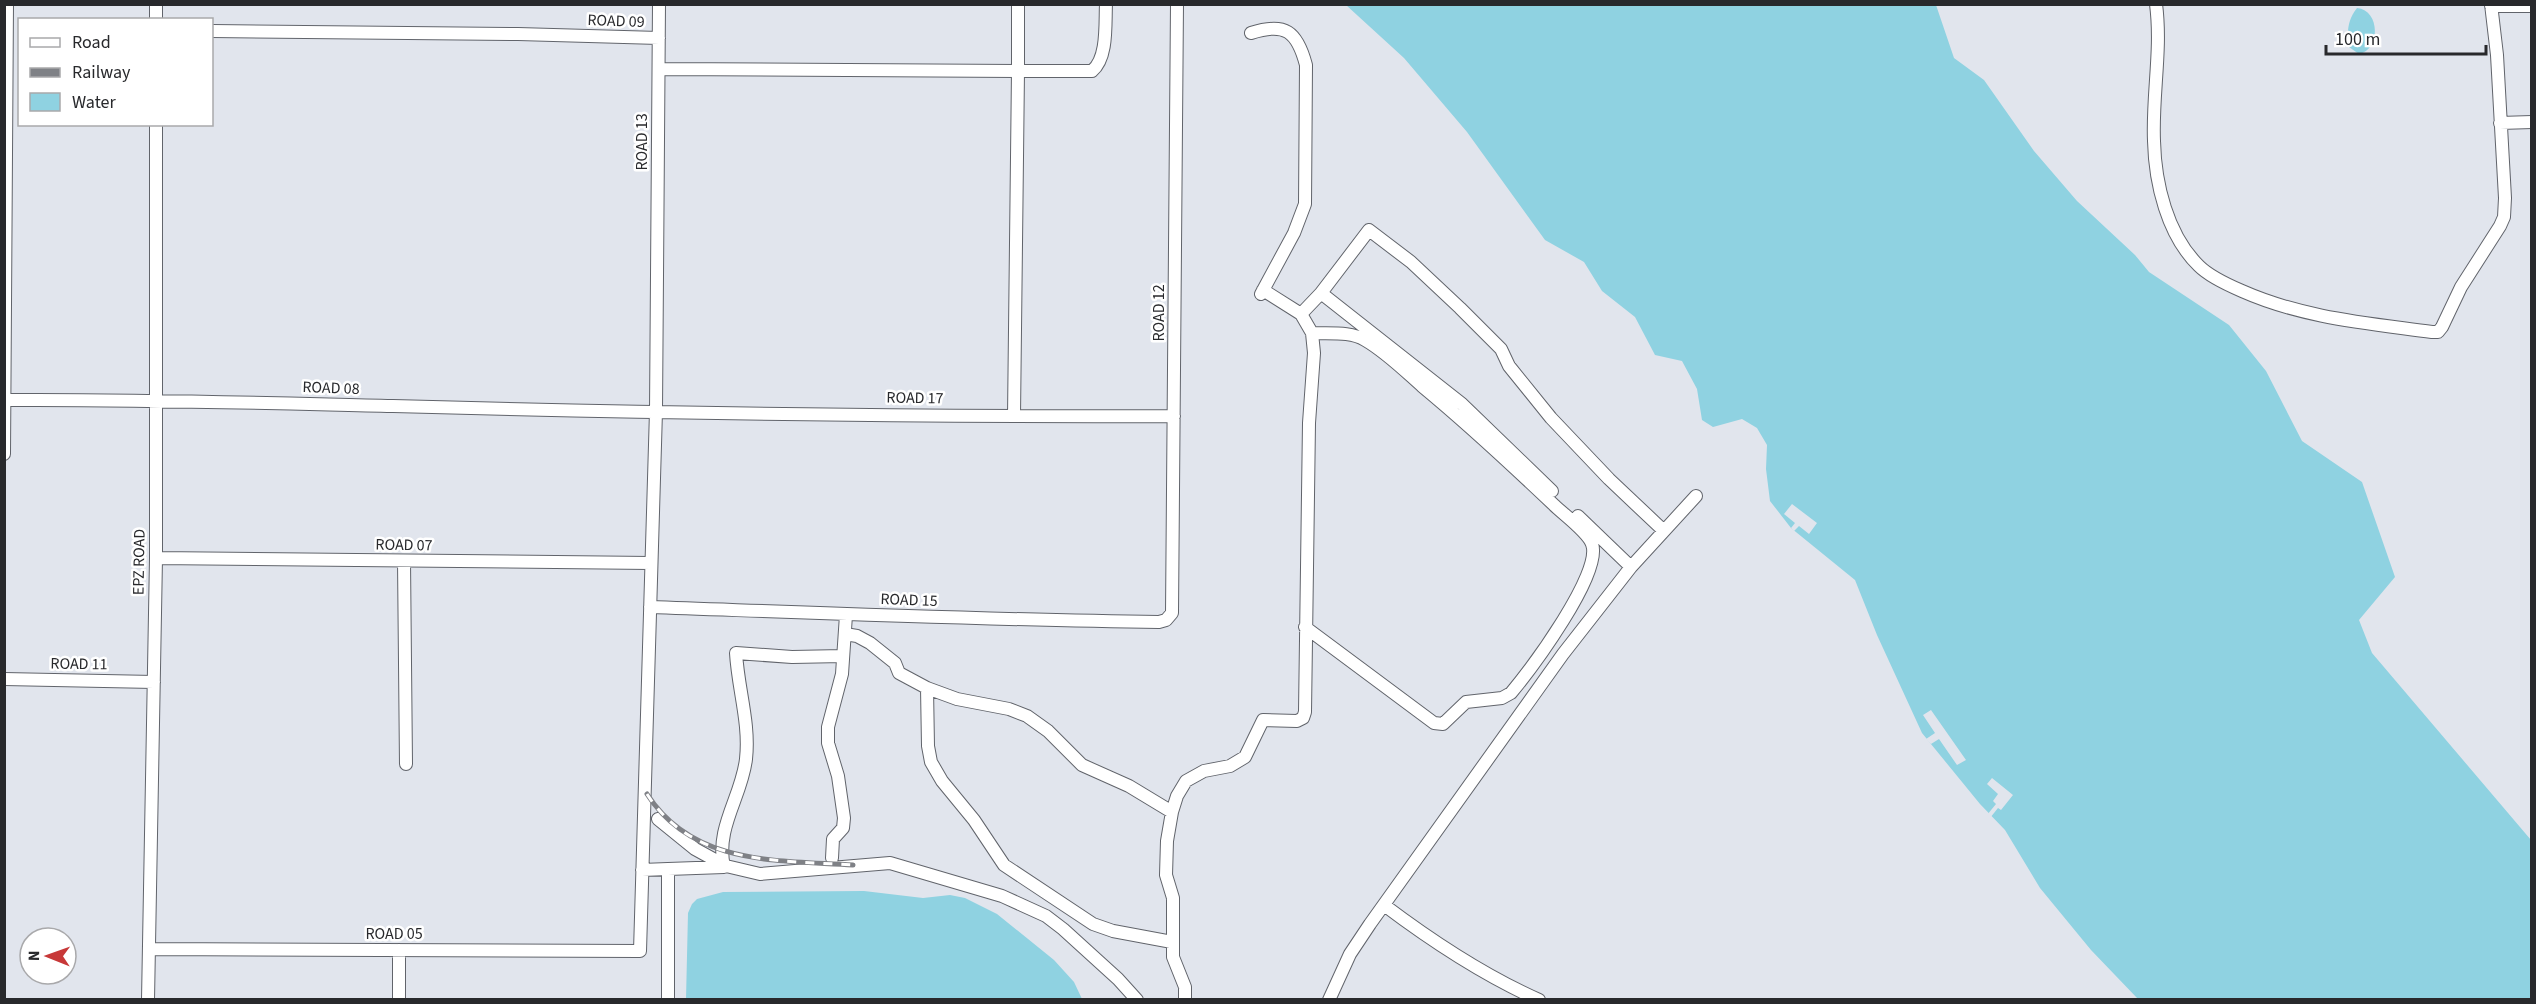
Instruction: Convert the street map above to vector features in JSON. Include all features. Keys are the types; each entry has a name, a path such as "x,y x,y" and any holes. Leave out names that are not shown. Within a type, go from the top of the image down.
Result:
{"street":[{"path":"4,454 7,4"},
{"name":"ROAD 13","path":"640,951 656,411 659,4"},
{"path":"1014,417 1018,4"},
{"path":"659,69 1092,71 1097,67 1104,46 1106,4"},
{"name":"ROAD 12","path":"1166,620 1172,613 1177,4"},
{"path":"2156,4 2158,56 2154,140 2163,203 2184,247 2200,267 2227,285 2260,299 2308,314 2438,332 2461,287 2504,217 2505,198 2497,55 2491,5 2532,6"},
{"path":"1185,999 1185,987 1173,957 1173,898 1165,864 1172,812 1177,796 1186,781 1204,771 1230,766 1245,758 1257,737 1263,720 1297,721 1304,718 1306,699 1309,423 1314,353 1312,333 1301,314 1283,300 1262,292 1294,233 1305,204 1306,65 1301,47 1294,36 1284,30 1269,27 1251,33"},
{"name":"ROAD 09","path":"213,31 518,34 659,39"},
{"path":"2500,123 2532,122"},
{"name":"EPZ ROAD","path":"147,999 156,558 156,126"},
{"path":"1301,314 1321,293 1369,230 1411,262 1460,308 1501,350 1509,366 1551,418 1602,472 1664,531"},
{"path":"1321,293 1462,404 1631,567"},
{"path":"1305,627 1434,723 1443,724 1466,702 1502,698 1510,693 1553,634 1584,583 1590,571 1592,557 1592,544 1581,530 1501,455 1366,340 1354,335 1312,333"},
{"name":"ROAD 08","path":"5,400 156,399 656,411"},
{"name":"ROAD 17","path":"656,411 1014,417 1174,416"},
{"path":"1329,999 1350,954 1539,686 1631,567 1696,496"},
{"name":"ROAD 07","path":"156,558 651,562"},
{"path":"404,561 406,764"},
{"name":"ROAD 15","path":"650,607 998,621 1159,622 1166,620"},
{"path":"832,858 833,839 843,828 844,818 843,799 828,743 828,727 842,674 846,615"},
{"path":"845,634 857,636 870,643 895,663 899,673 927,688 957,699 1009,709 1027,716 1048,731 1082,765 1129,786 1172,812"},
{"path":"642,870 724,867 720,850 746,759 746,717 738,678 736,653 792,657 843,656"},
{"name":"ROAD 11","path":"4,679 154,682"},
{"path":"927,688 928,746 931,762 942,781 974,820 1004,865 1093,924 1113,931 1172,942"},
{"path":"658,819 696,849 726,866 760,874 890,863 1002,896 1046,916 1118,979 1137,999"},
{"path":"668,869 668,999"},
{"path":"1384,905 1456,956 1507,985 1539,999"},
{"name":"ROAD 05","path":"148,949 640,951"},
{"path":"399,950 399,999"}],"water":[{"path":"1346,5 1936,5 1954,58 1984,80 2034,151 2077,201 2135,255 2149,272 2229,325 2266,371 2302,441 2362,482 2395,577 2359,620 2372,653 2531,840 2531,999 2138,999 2091,950 2040,888 2005,830 1980,804 1922,733 1877,635 1855,580 1791,528 1770,501 1766,469 1767,445 1757,428 1742,419 1713,427 1702,420 1697,389 1682,361 1655,355 1635,317 1602,291 1584,262 1545,240 1467,132 1404,58"},
{"path":"2357,8 2365,10 2370,15 2375,30 2371,45 2359,54 2349,47 2348,36 2348,27"},
{"path":"864,891 923,898 950,895 965,898 997,914 1054,960 1074,982 1082,999 686,999 688,913 697,899 723,892"}],"pier":[{"path":"1792,504 1817,523 1809,534 1799,526 1794,531 1791,528 1795,523 1784,514"},
{"path":"1931,710 1966,760 1957,765 1939,739 1931,744 1926,739 1935,733 1923,715"},
{"path":"1992,778 2013,795 2001,810 1998,808 1990,818 1987,815 1996,804 1993,801 1998,794 1987,784"}],"railway":[{"path":"647,794 666,818 688,835 713,847 739,855 767,859 853,865"}]}
